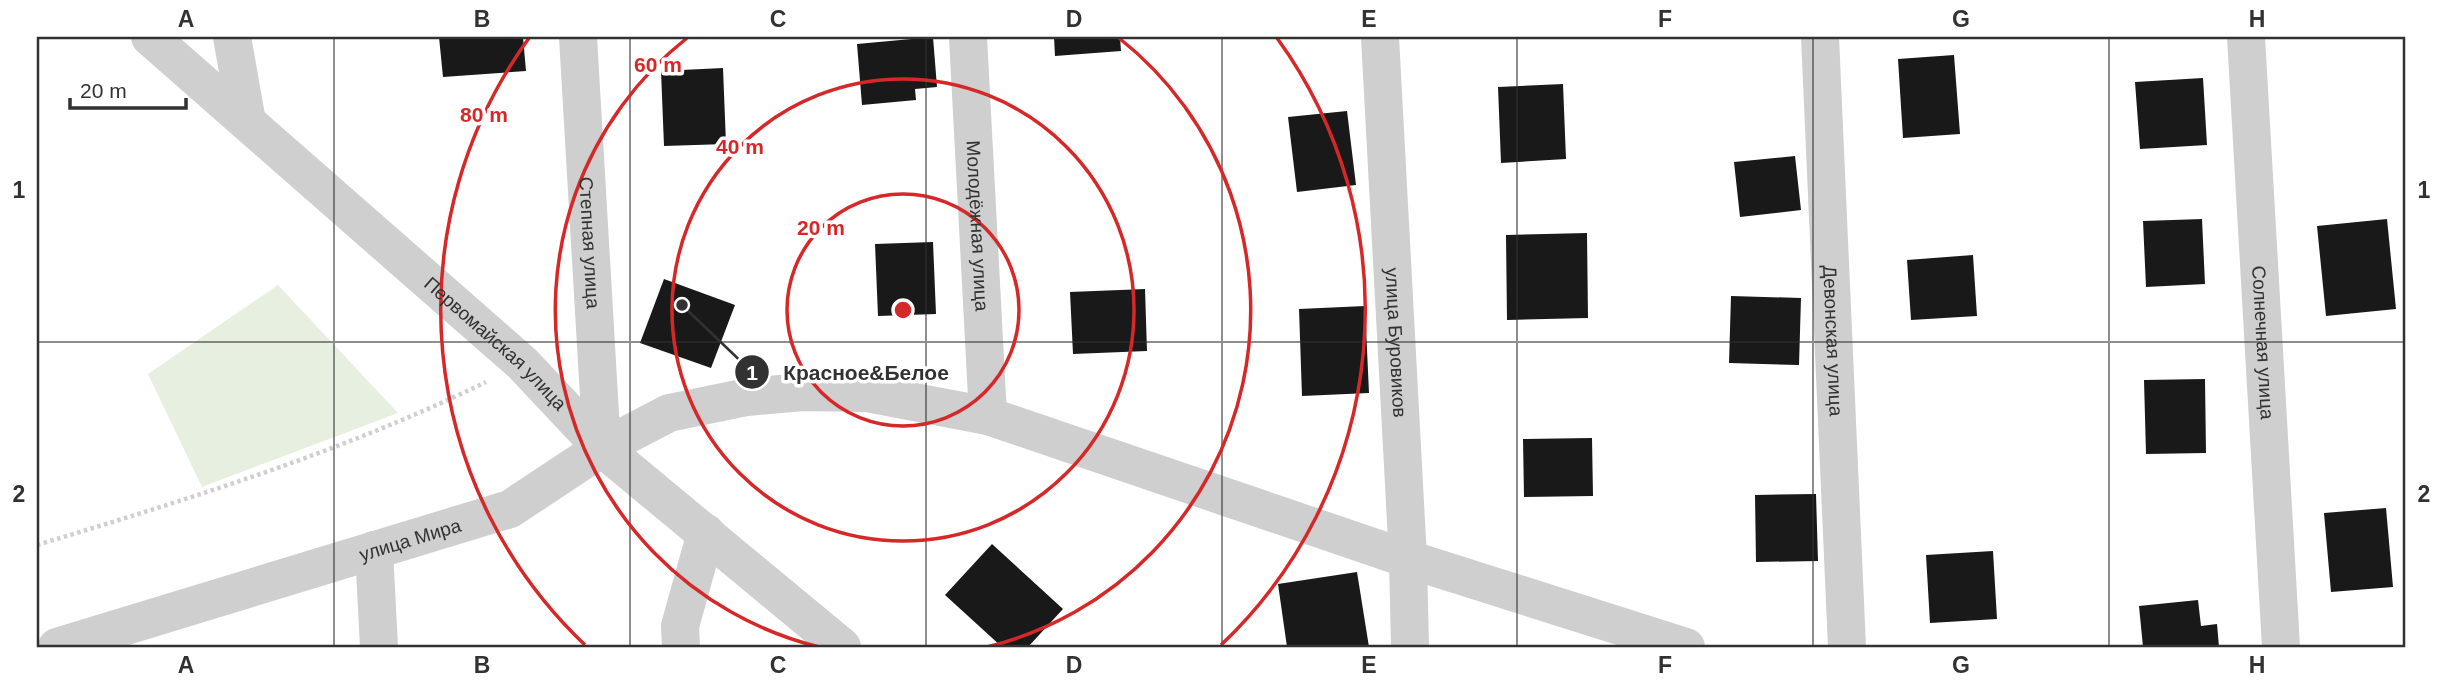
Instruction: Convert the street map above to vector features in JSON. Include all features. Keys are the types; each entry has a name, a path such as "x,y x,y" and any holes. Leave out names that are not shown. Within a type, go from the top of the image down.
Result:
{"street":[{"name":"Первомайская улица","path":"150,37 523,364 602,448 842,647"},
{"path":"232,37 247,121"},
{"name":"Степная улица","path":"578,37 602,448"},
{"name":"Молодёжная улица","path":"968,37 988,416"},
{"name":"улица Буровиков","path":"1380,37 1408,559 1410,647"},
{"name":"Девонская улица","path":"1820,37 1847,647"},
{"name":"Солнечная улица","path":"2246,37 2281,647"},
{"name":"улица Мира","path":"57,647 510,509 602,448 669,413 747,397 803,392 867,393 988,416 1408,559 1686,647"},
{"path":"681,647 680,625 706,533"},
{"path":"374,550 379,647"}],"path":[{"path":"37,545 202,496 413,418 523,364"}],"green space":[{"path":"278,285 398,413 202,487 148,374"}],"building":[{"path":"439,37 523,37 526,71 443,77"},
{"path":"933,37 937,87 915,89 916,100 862,105 857,44"},
{"path":"1054,37 1120,37 1121,51 1055,56"},
{"path":"1954,55 1960,134 1903,138 1898,59"},
{"path":"723,68 726,144 664,146 661,71"},
{"path":"2203,78 2207,145 2140,149 2135,82"},
{"path":"1563,84 1566,159 1501,163 1498,87"},
{"path":"1347,111 1356,185 1297,192 1288,117"},
{"path":"1795,156 1801,210 1740,217 1734,162"},
{"path":"2202,219 2205,284 2146,287 2143,221"},
{"path":"2387,219 2396,309 2326,316 2317,226"},
{"path":"1587,233 1588,318 1507,320 1506,235"},
{"path":"933,242 936,314 878,316 875,244"},
{"path":"1973,255 1977,316 1911,320 1907,260"},
{"path":"664,279 735,305 711,368 640,343"},
{"path":"1145,289 1147,351 1073,354 1070,292"},
{"path":"1731,296 1801,298 1799,365 1729,363"},
{"path":"1365,306 1369,393 1302,396 1299,309"},
{"path":"2205,379 2206,453 2146,454 2144,380"},
{"path":"1592,438 1593,496 1524,497 1523,439"},
{"path":"1816,494 1818,561 1756,562 1755,495"},
{"path":"2386,508 2393,587 2331,592 2324,513"},
{"path":"992,544 1063,609 1028,647 1002,647 945,595"},
{"path":"1993,551 1997,619 1930,623 1926,555"},
{"path":"1357,572 1369,647 1287,647 1278,584"},
{"path":"2198,600 2201,626 2217,624 2219,647 2143,647 2139,606"}],"place":[{"name":"Красное&Белое","path":"682,305"}]}
